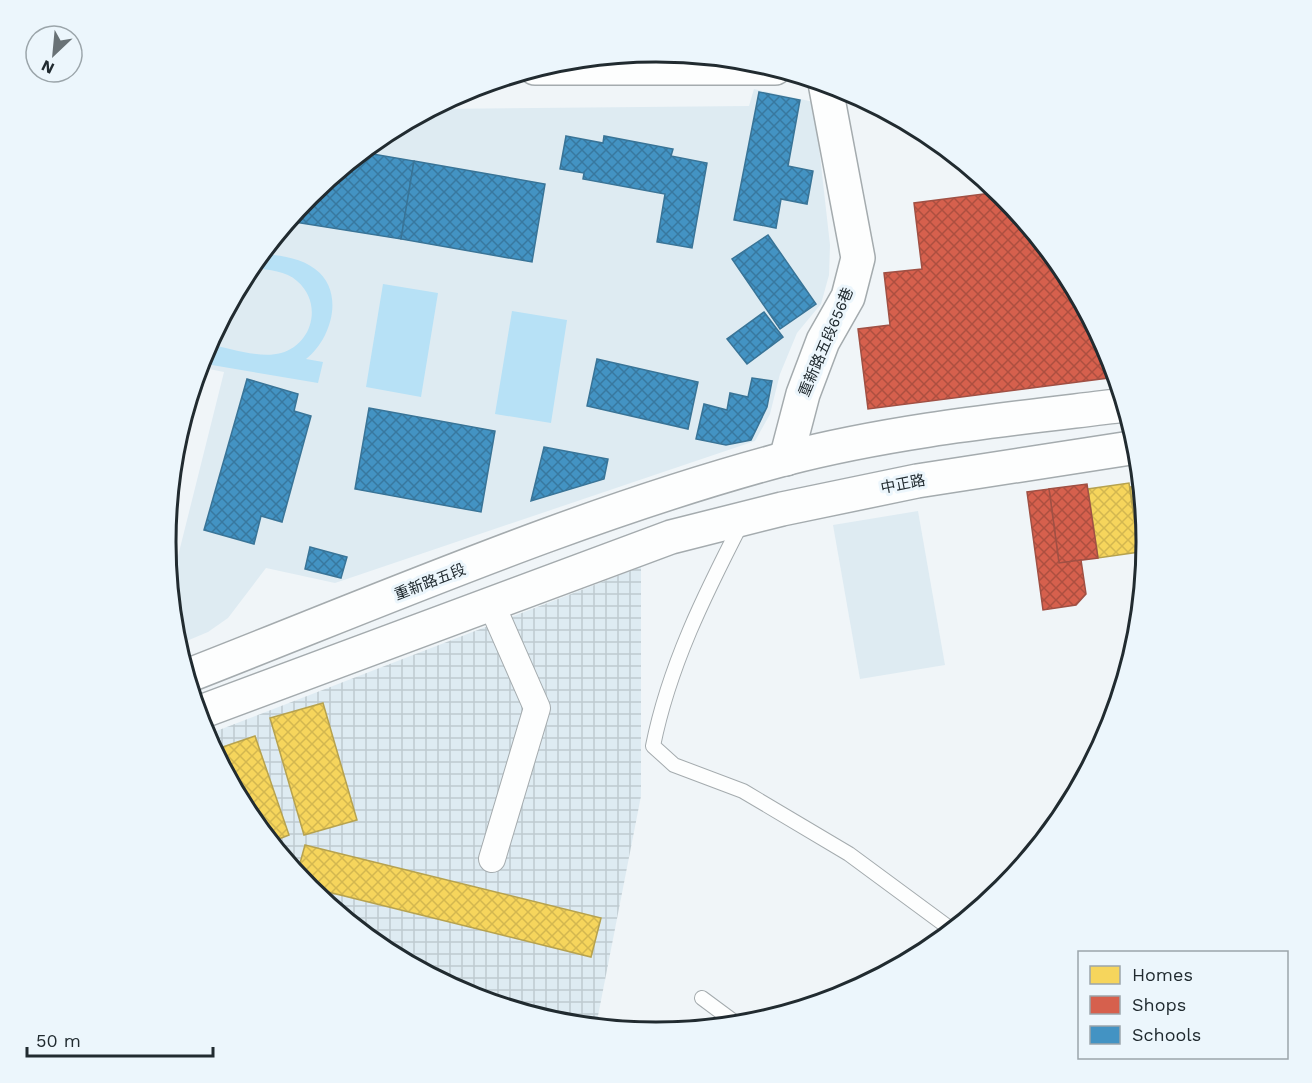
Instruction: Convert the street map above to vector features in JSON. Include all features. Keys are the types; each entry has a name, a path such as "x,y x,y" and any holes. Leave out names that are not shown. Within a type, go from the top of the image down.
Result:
{"main road":[{"path":"581,68 731,68"},
{"name":"重新路五段656巷","path":"786,459 802,393 823,341 848,297 858,258 827,93"},
{"path":"786,459 910,433 1117,406"},
{"name":"中正路","path":"491,603 671,537 782,509 917,480 1127,448"},
{"name":"重新路五段","path":"194,673 495,556 675,491 786,459"},
{"path":"207,710 491,603"}],"street":[{"path":"491,603 537,708 492,859"}],"lane":[{"path":"743,520 701,602 662,704 653,746 674,765 743,791 849,854 945,925"},
{"path":"702,998 726,1016"}],"shaded area":[{"path":"754,89 814,102 830,245 829,275 821,304 797,333 780,374 770,414 755,441 335,583 266,568 228,618 208,632 186,641 180,604 177,561 224,372 208,369 240,301 275,249 317,202 389,142 449,109 749,106"},
{"path":"271,255 303,262 325,279 330,290 332,316 328,328 315,351 306,359 323,362 318,383 210,365 218,346 254,354 273,355 292,348 301,341 311,322 310,300 297,281 274,271 261,269"},
{"path":"383,284 438,293 421,397 366,387"},
{"path":"512,311 567,320 551,423 495,414"},
{"path":"918,511 945,665 860,679 833,525"},
{"path":"641,567 641,796 598,1017 562,1012 502,996 444,972 389,941 317,881 275,834 240,782 216,731"}],"building: Homes":[{"path":"1129,483 1136,528 1136,552 1098,558 1088,489"},
{"path":"1130,487 1133,487 1136,527"},
{"path":"323,703 357,820 304,835 270,718"},
{"path":"255,736 289,835 279,839 275,834 240,782 223,747"},
{"path":"305,845 601,918 591,957 329,892 300,863"}],"building: Shops":[{"path":"986,194 1017,225 1055,275 1086,329 1107,378 868,409 858,329 890,325 884,273 922,269 914,203"},
{"path":"1087,484 1098,558 1059,563 1049,489"},
{"path":"1049,489 1059,563 1081,560 1086,594 1076,605 1043,610 1027,492"}],"building: Schools":[{"path":"759,92 800,100 788,166 813,171 807,204 781,199 776,228 734,220"},
{"path":"566,136 603,143 604,136 673,149 671,156 707,163 692,248 657,242 665,194 583,179 584,173 560,169"},
{"path":"373,154 414,161 401,239 297,222 340,181"},
{"path":"414,161 545,184 532,262 401,239"},
{"path":"768,235 816,304 780,329 732,259"},
{"path":"764,312 783,337 747,364 727,339"},
{"path":"597,359 698,382 688,429 587,406"},
{"path":"752,378 772,381 767,407 751,440 726,445 696,439 704,404 727,410 730,393 748,397"},
{"path":"247,379 298,394 294,411 311,416 282,522 261,516 254,544 204,530"},
{"path":"369,408 495,431 481,512 355,489"},
{"path":"544,447 608,459 604,479 531,501"},
{"path":"310,547 347,557 341,578 305,569"}]}
